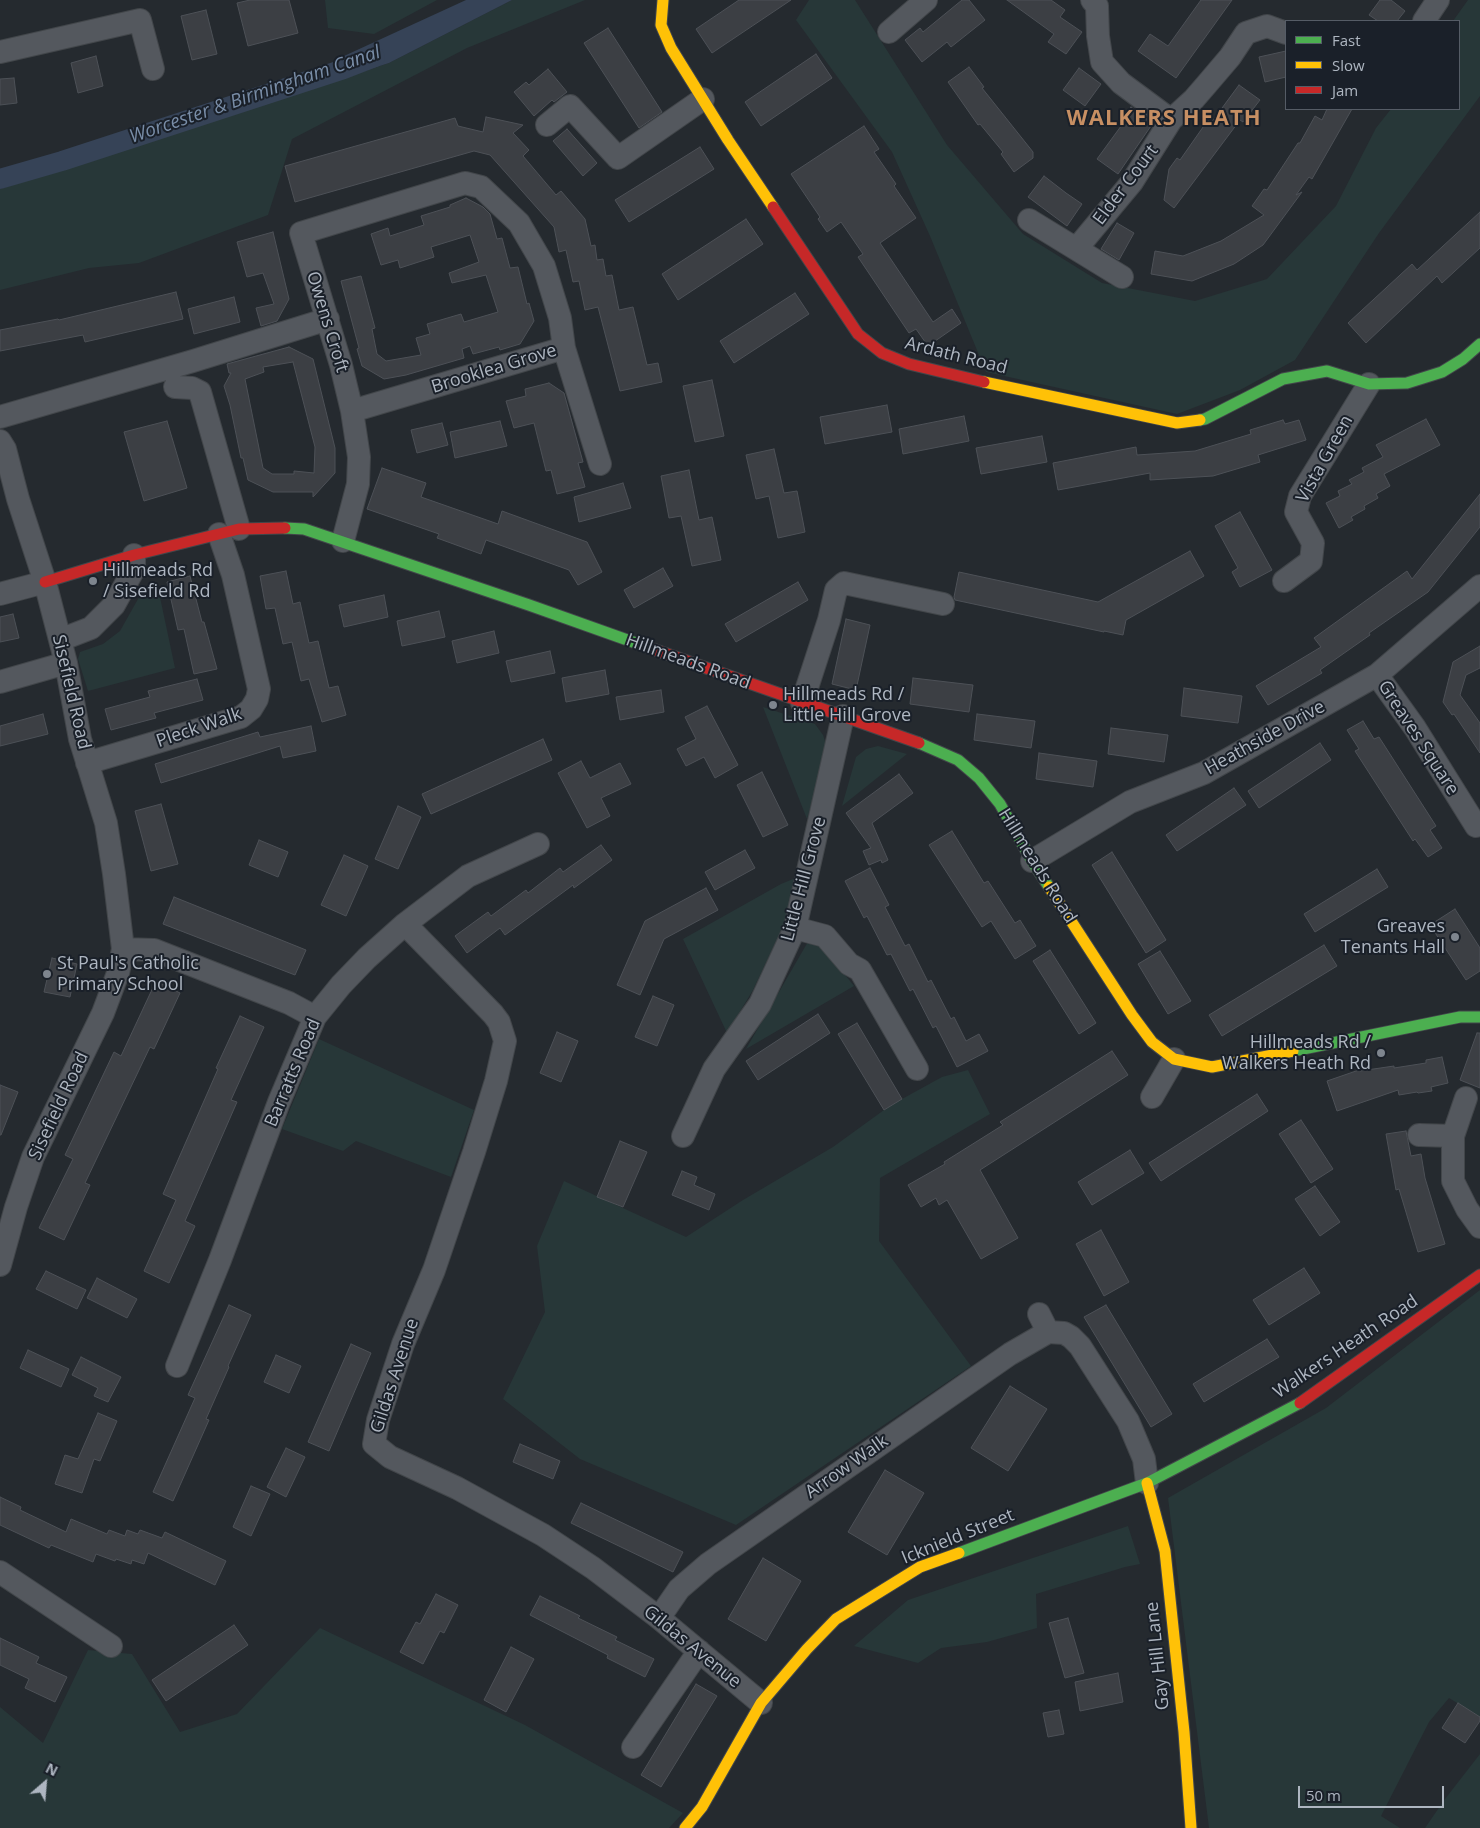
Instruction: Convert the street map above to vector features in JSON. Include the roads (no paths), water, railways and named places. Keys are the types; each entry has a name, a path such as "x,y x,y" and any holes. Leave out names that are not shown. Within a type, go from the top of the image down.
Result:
{"street":[{"name":"Ardath Road","path":"663,0 661,25 671,48 728,140 858,334 882,353 909,364 957,376 1176,423 1205,420 1283,379 1326,371 1369,384 1407,384 1442,372 1463,359 1480,344"},
{"path":"889,32 926,0"},
{"path":"1092,0 1097,6 1102,62 1121,83 1171,120"},
{"path":"1425,20 1438,0"},
{"path":"0,52 140,20 153,68"},
{"name":"Elder Court","path":"1077,248 1132,182 1171,120 1203,89 1230,57 1246,33 1267,26 1285,33"},
{"path":"547,125 570,106 618,158 703,99"},
{"name":"Brooklea Grove","path":"301,233 465,183 481,187 519,223 544,266 560,318 564,348 352,411"},
{"path":"1029,220 1122,277"},
{"name":"Owens Croft","path":"301,233 328,319 352,411 359,457 358,484 343,541"},
{"path":"0,417 193,361 328,319"},
{"path":"564,348 600,464"},
{"name":"Vista Green","path":"1284,581 1311,561 1313,543 1296,512 1300,496 1369,384"},
{"name":"Pleck Walk","path":"87,763 241,717 251,709 259,689 233,575 229,532 200,392 192,388 175,387"},
{"name":"Sisefield Road","path":"0,440 5,449 9,501 45,582 66,663 80,739 106,823 123,949 118,973 102,1013 33,1156 0,1264"},
{"name":"Hillmeads Road","path":"45,582 134,555 229,532 272,527 304,529 529,605 802,703 915,741 958,760 979,778 1000,804 1032,861 1132,1016 1152,1042 1174,1058 1192,1064 1212,1067 1460,1017 1480,1017"},
{"path":"60,640 91,628 114,605 134,569 134,555"},
{"path":"0,594 45,582"},
{"path":"802,703 836,590 844,583 942,604"},
{"name":"Heathside Drive","path":"1032,861 1130,802 1204,773 1377,675 1480,586"},
{"path":"0,682 66,663"},
{"name":"Greaves Square","path":"1377,675 1415,728 1476,826"},
{"name":"Little Hill Grove","path":"683,1136 714,1069 760,1004 795,928 843,716"},
{"name":"Barratts Road","path":"177,1366 220,1260 279,1102 315,1017 341,985 405,924 468,876 538,844"},
{"name":"Gildas Avenue","path":"405,924 493,1014 499,1022 505,1041 496,1081 474,1152 434,1270 402,1344 378,1420 374,1444 390,1457 457,1488 543,1535 593,1568 659,1618 760,1703"},
{"path":"795,928 825,936 849,964 860,970 917,1069"},
{"path":"123,949 154,950 288,1003 315,1017"},
{"path":"1152,1097 1174,1058"},
{"path":"1466,1098 1453,1136 1452,1181 1467,1209 1480,1227"},
{"path":"1419,1135 1453,1136"},
{"name":"Walkers Heath Road","path":"1147,1483 1302,1402 1480,1275"},
{"name":"Arrow Walk","path":"659,1618 679,1590 708,1564 1010,1354 1044,1323 1071,1337 1080,1346 1128,1421 1144,1459 1147,1483"},
{"name":"Icknield Street","path":"685,1828 702,1807 760,1703 836,1619 920,1567 1147,1483"},
{"name":"Gay Hill Lane","path":"1147,1483 1165,1551 1183,1722 1191,1828"},
{"path":"0,1572 111,1646"},
{"path":"633,1747 699,1651"}],"water":[{"path":"466,0 512,0 389,63 355,74 344,56"}],"waterway":[{"name":"Worcester & Birmingham Canal","path":"0,179 62,161 344,69 375,57"}],"place":[{"name":"Hillmeads Rd / Sisefield Rd","path":"93,581"},
{"name":"Hillmeads Rd / Little Hill Grove","path":"773,705"},
{"name":"Greaves Tenants Hall","path":"1455,937"},
{"name":"St Paul's Catholic Primary School","path":"47,974"},
{"name":"Hillmeads Rd / Walkers Heath Rd","path":"1381,1053"}],"district":[{"name":"WALKERS HEATH","path":"1164,119"}]}
